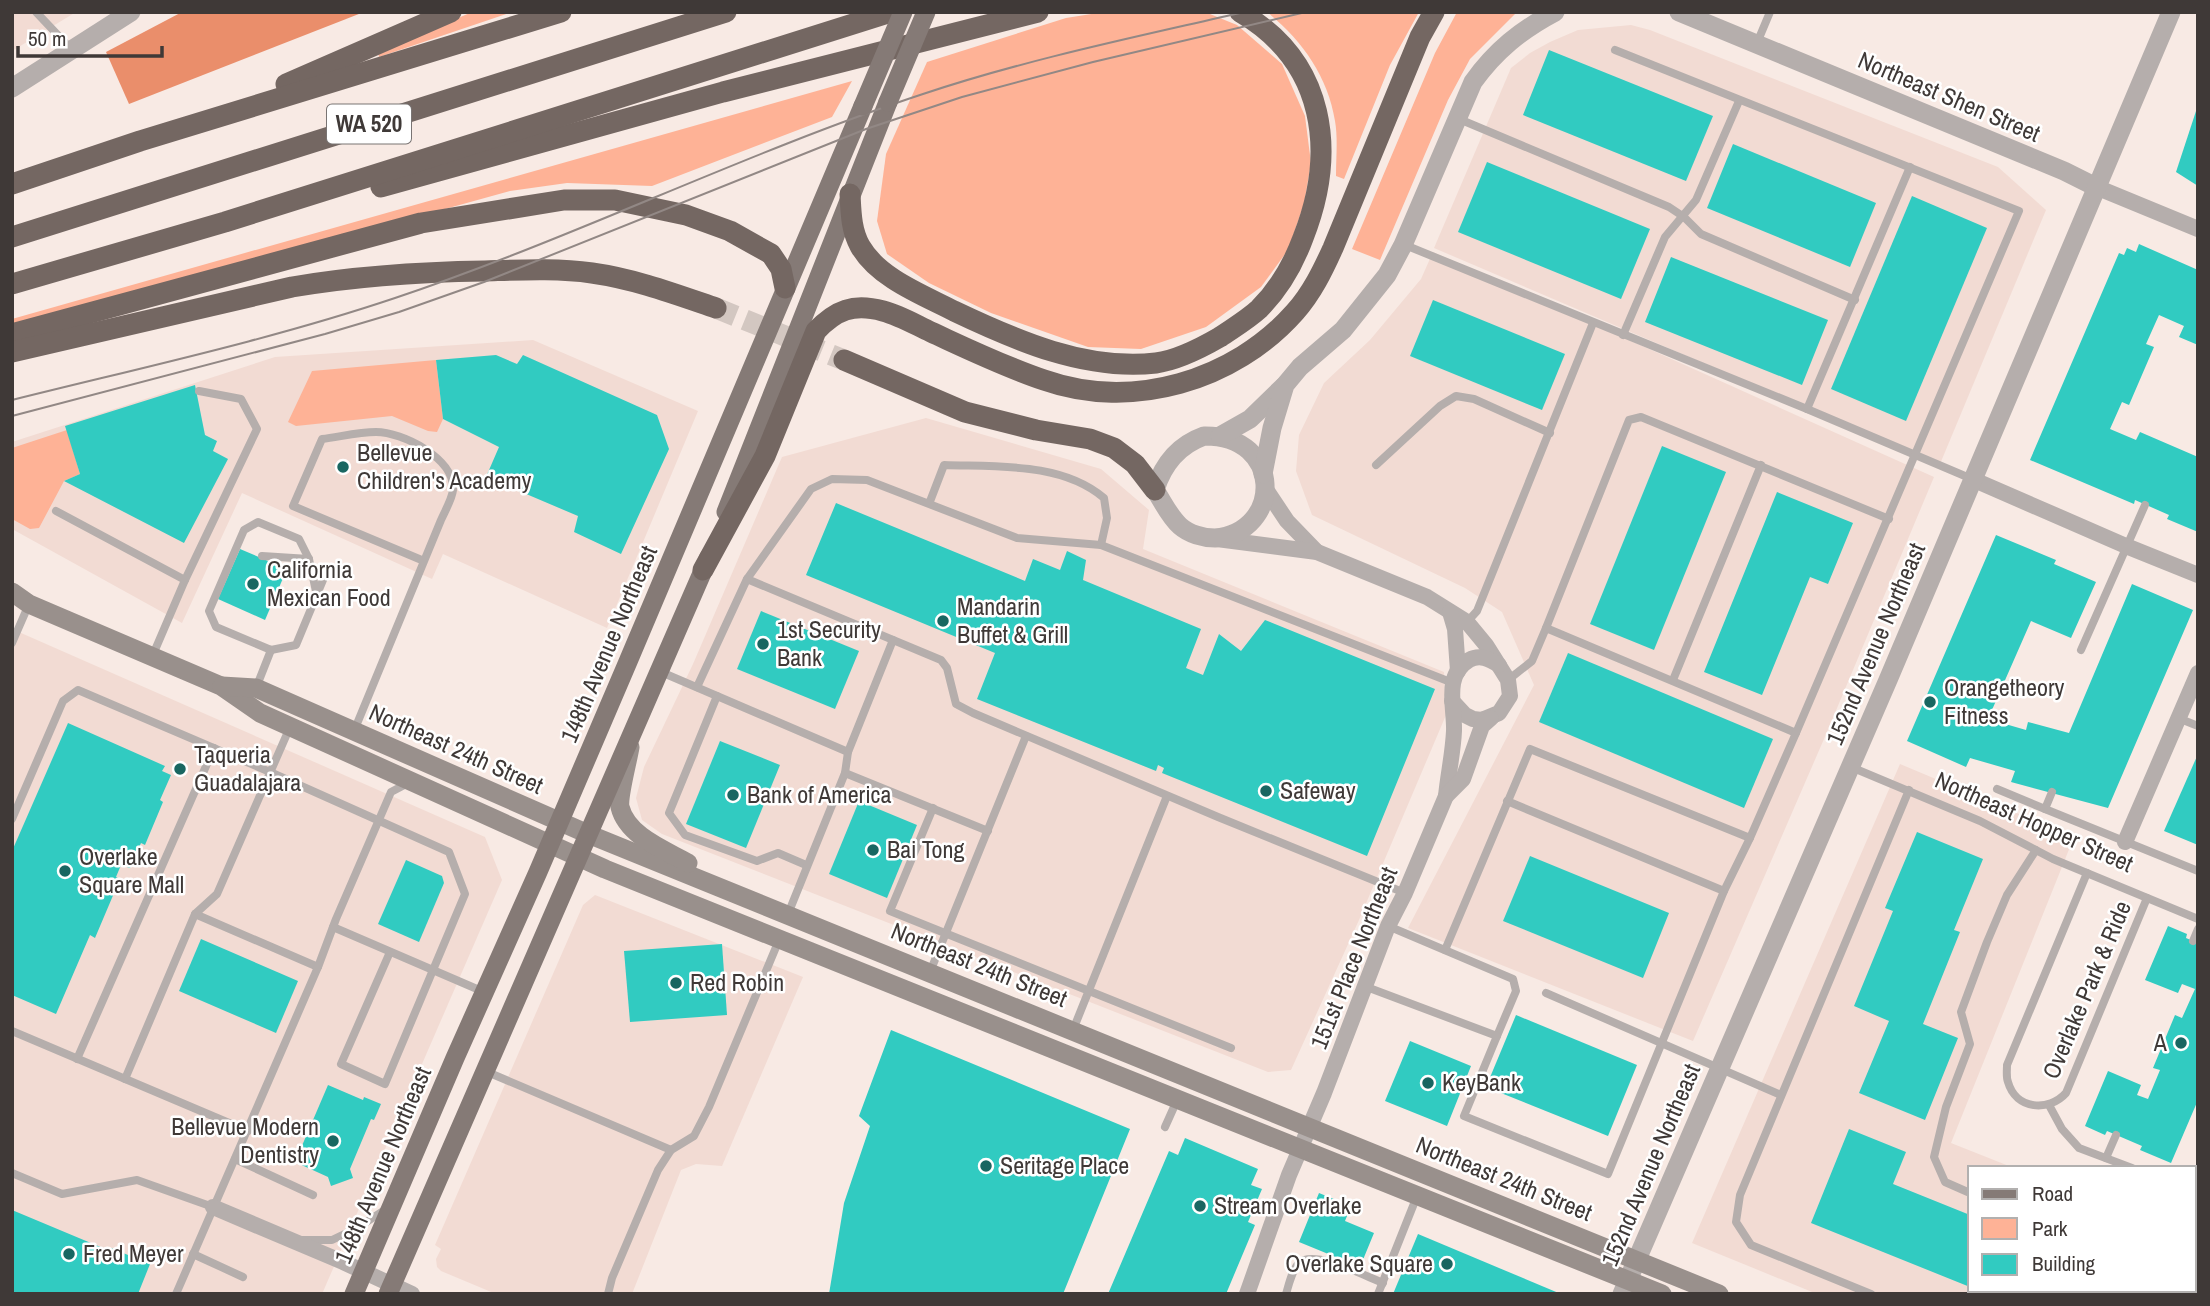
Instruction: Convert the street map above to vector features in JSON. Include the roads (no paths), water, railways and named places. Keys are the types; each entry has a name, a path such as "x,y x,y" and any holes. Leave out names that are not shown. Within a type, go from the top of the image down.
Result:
{"highway":[{"path":"140,141 309,74 451,12"},
{"path":"12,184 140,141 561,12"},
{"name":"WA 520","path":"12,236 726,12"},
{"name":"WA 520","path":"12,285 225,222 891,12"},
{"path":"225,222 334,200 723,92 1038,12"},
{"path":"850,194 853,227 859,244 869,258 902,283 971,319 1034,345 1099,363 1126,365 1160,362 1200,349 1258,310 1275,291 1298,251 1315,204 1321,176 1320,125 1302,72 1268,32 1240,12"},
{"path":"703,570 765,456 816,331 840,311 882,310 1045,381 1102,393 1135,393 1193,380 1262,343 1298,309 1319,277 1339,236 1420,37 1434,12"},
{"path":"12,334 421,223 564,200 615,200 686,215 730,231 771,254 781,269 785,288"},
{"path":"12,352 292,287 336,279 398,274 545,270 590,273 636,281 716,308"},
{"path":"844,360 965,412 1036,430 1090,439 1114,449 1135,464 1155,490"}],"main road":[{"name":"148th Avenue Northeast","path":"354,1294 550,845 903,12"},
{"path":"390,1289 703,570 850,194 926,12"},
{"name":"Northeast 24th Street","path":"12,592 20,603 221,686 260,713 579,858 1178,1098 1305,1137 1637,1259 1719,1294"},
{"name":"Northeast 24th Street","path":"221,686 256,688 589,834 1073,1030 1305,1137 1417,1196 1625,1287 1662,1294"},
{"path":"633,731 619,806 626,820 641,836 752,900"},
{"path":"411,782 437,767"},
{"path":"1053,1048 1073,1030"}],"street":[{"path":"12,88 131,12"},
{"path":"1220,436 1250,419 1300,367 1343,330 1387,275 1403,245 1472,82 1508,41 1555,12"},
{"name":"Northeast Shen Street","path":"1679,12 2198,229"},
{"name":"152nd Avenue Northeast","path":"1625,1287 1851,766 2171,12"},
{"path":"1211,538 1242,530 1254,518 1262,504 1272,428 1285,385"},
{"path":"1317,552 1287,522 1264,481 1258,460 1235,440 1204,436 1188,442 1176,453 1159,477 1155,490 1169,514 1180,526 1194,534 1317,552 1427,597 1467,622 1508,680 1510,696 1506,705 1491,718 1473,719 1465,715 1452,701 1455,629 1450,612"},
{"path":"1972,479 2198,575"},
{"path":"1455,677 1464,663 1476,657 1484,657 1499,665"},
{"path":"2125,842 2198,673"},
{"name":"151st Place Northeast","path":"1247,1294 1364,985 1446,796 1454,733 1452,701"},
{"name":"151st Place Northeast","path":"1446,796 1463,779 1482,726 1491,718"},
{"path":"213,1208 365,1272 390,1289 412,1294"}],"lane":[{"path":"36,12 71,49"},
{"path":"1757,43 1770,12"},
{"path":"1388,926 1513,979 1516,990 1464,1116 1608,1174 1724,891 1750,838 1889,519 2019,211 1615,50"},
{"path":"1623,335 1665,237 1696,200 1739,100"},
{"path":"1456,118 1669,207 1701,234 1855,300"},
{"path":"1807,409 1910,167"},
{"path":"1403,245 1972,479"},
{"path":"1467,622 1477,611 1593,323"},
{"path":"152,657 185,580 257,429 241,399 199,391"},
{"path":"1376,465 1440,406 1456,396 1474,399 1550,433"},
{"path":"1508,680 1532,662 1629,420 1641,417 1889,519"},
{"path":"354,731 424,561 453,488 448,473 438,458 405,438 377,432 321,439 293,506 424,561"},
{"path":"929,505 944,465 1021,468 1058,475 1091,486 1104,498 1107,518 1101,545"},
{"path":"1674,680 1761,465"},
{"path":"697,687 747,579 811,489 832,479 867,480 1017,538 1101,545 1455,677"},
{"path":"2081,650 2145,505"},
{"path":"56,511 185,580"},
{"path":"317,596 309,559 299,539 258,522 244,530 209,611 216,627 271,650 296,645 317,596 323,580"},
{"path":"262,556 309,559"},
{"path":"747,579 941,660 947,668 956,704 1167,796 1405,893"},
{"path":"12,643 20,603"},
{"path":"1546,628 1796,733"},
{"path":"788,914 845,773 848,752 894,640"},
{"path":"256,688 271,650"},
{"path":"659,671 848,752"},
{"path":"12,819 63,701 78,690 449,852 465,894 385,1084 341,1064 390,952"},
{"path":"717,695 669,813 685,835 757,861 778,853 806,865"},
{"path":"2178,718 2198,726"},
{"path":"125,1079 195,914 216,894 290,727"},
{"path":"930,972 1026,736"},
{"path":"77,1059 214,748"},
{"path":"1445,950 1530,749 1750,838"},
{"name":"Northeast Hopper Street","path":"1851,766 1980,821 2087,873 2198,919"},
{"path":"845,773 988,831"},
{"path":"176,1294 318,967 377,822 391,792 411,782"},
{"path":"1997,789 2198,871"},
{"path":"1871,1294 1751,1245 1736,1222 1740,1195 1909,790"},
{"path":"2045,809 2052,792"},
{"path":"1073,1030 1167,796"},
{"path":"1507,801 1724,891"},
{"path":"933,808 890,911 1231,1048"},
{"path":"1968,1192 1945,1182 1934,1157 1946,1107 1970,1044 1961,1012 2007,895 2036,850"},
{"name":"Overlake Park & Ride","path":"2087,873 2007,1065 2007,1081 2013,1093 2023,1102 2035,1107 2059,1101 2073,1079 2147,898"},
{"path":"195,914 318,967"},
{"path":"333,927 484,992"},
{"path":"2193,941 2198,929"},
{"path":"608,1294 612,1278 658,1170 671,1150 694,1136 709,1107 780,938"},
{"path":"1364,985 1497,1036"},
{"path":"1546,993 1781,1095"},
{"path":"12,1031 248,1131"},
{"path":"485,1071 671,1150"},
{"path":"1165,1127 1178,1098"},
{"path":"2049,1105 2062,1129 2080,1147 2127,1166"},
{"path":"2106,1158 2116,1135"},
{"path":"235,1159 313,1195"},
{"path":"12,1173 62,1194 137,1180 213,1208"},
{"path":"1378,1294 1417,1196"},
{"path":"291,1241 332,1240 359,1227 394,1203"},
{"path":"192,1255 243,1276"},
{"path":"1286,1294 1295,1268 1301,1261 1310,1258 1328,1261 1383,1283"}],"tunnel":[{"path":"716,308 844,360"}],"tram line":[{"path":"12,400 253,340 395,298 528,249 790,142 963,81 1082,49 1244,12"},
{"path":"12,416 399,312 484,282 866,129 962,97 1093,62 1306,12"}],"place":[{"name":"Bellevue Children's Academy","path":"343,467"},
{"name":"California Mexican Food","path":"253,584"},
{"name":"Mandarin Buffet & Grill","path":"943,621"},
{"name":"1st Security Bank","path":"763,644"},
{"name":"Orangetheory Fitness","path":"1930,702"},
{"name":"Taqueria Guadalajara","path":"180,769"},
{"name":"Safeway","path":"1266,791"},
{"name":"Bank of America","path":"733,795"},
{"name":"Bai Tong","path":"873,850"},
{"name":"Overlake Square Mall","path":"65,871"},
{"name":"Red Robin","path":"676,983"},
{"name":"A","path":"2181,1043"},
{"name":"KeyBank","path":"1428,1083"},
{"name":"Bellevue Modern Dentistry","path":"333,1141"},
{"name":"Seritage Place","path":"986,1166"},
{"name":"Stream Overlake","path":"1200,1206"},
{"name":"Fred Meyer","path":"69,1254"},
{"name":"Overlake Square","path":"1447,1264"}]}
